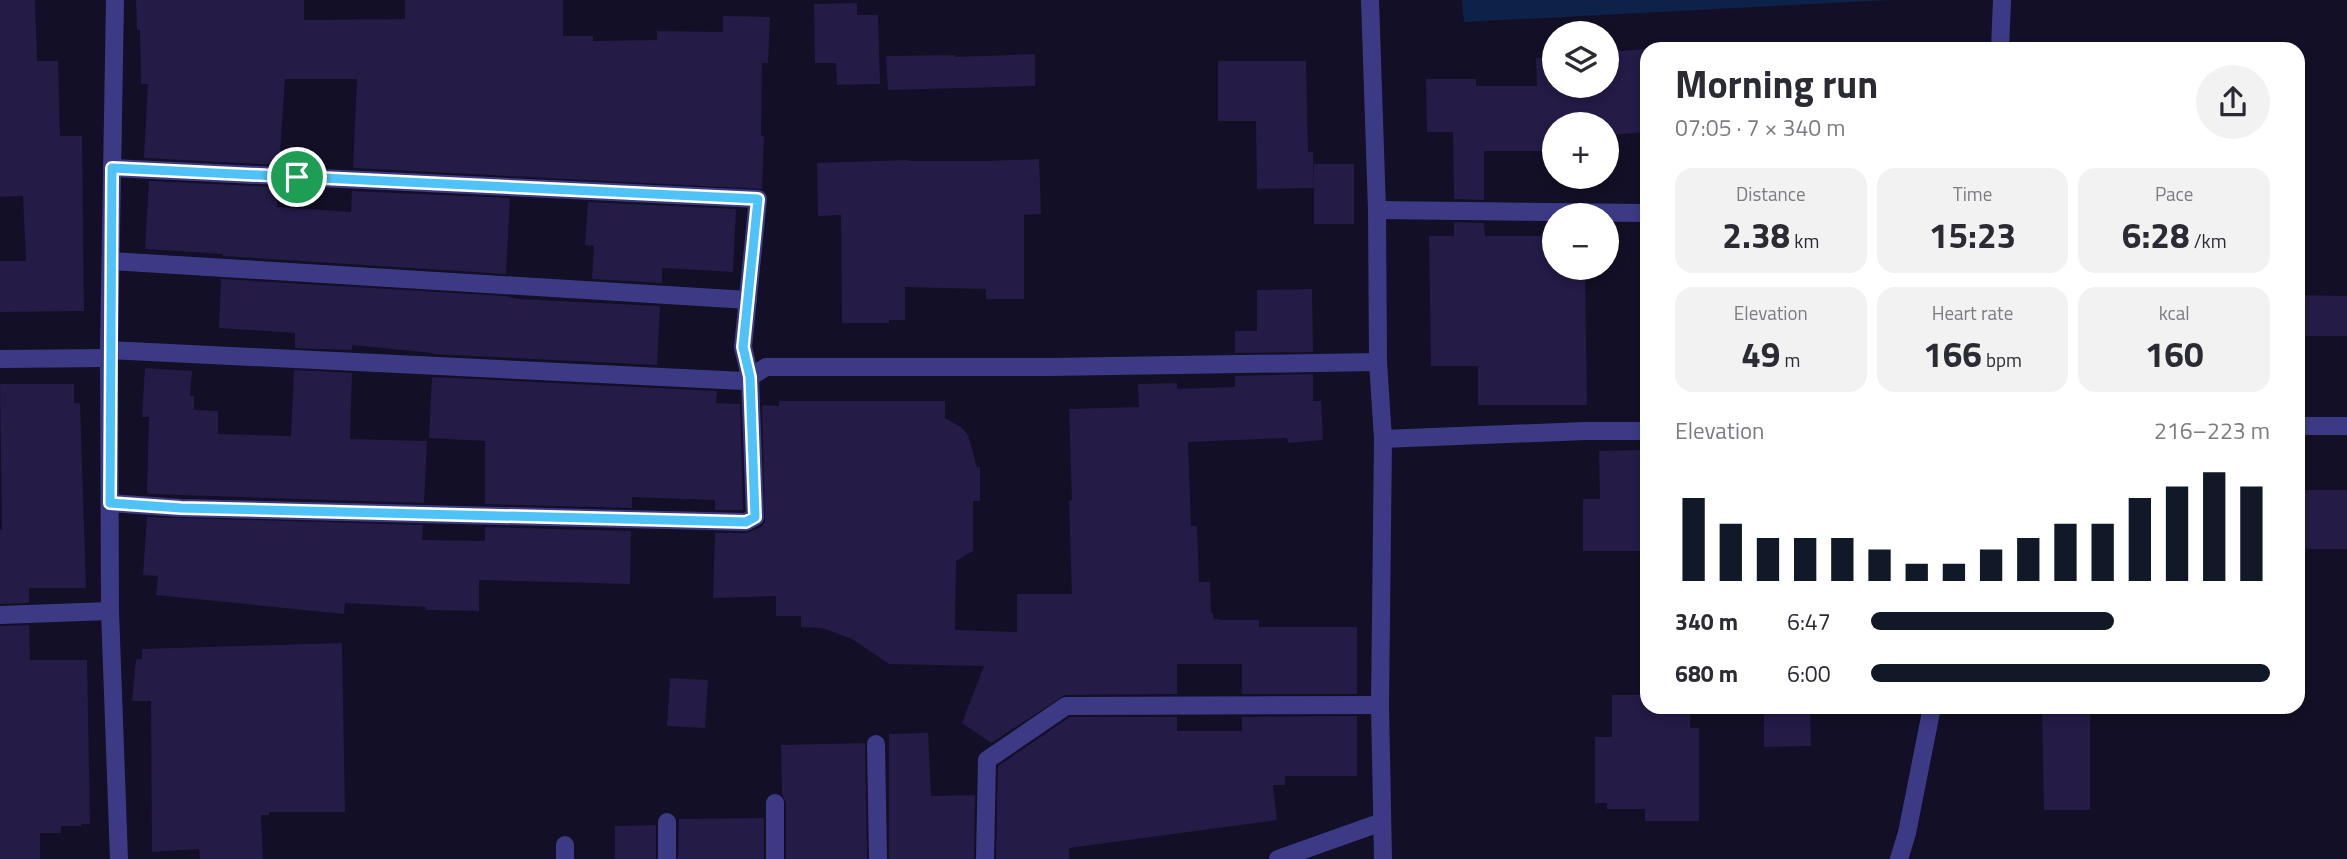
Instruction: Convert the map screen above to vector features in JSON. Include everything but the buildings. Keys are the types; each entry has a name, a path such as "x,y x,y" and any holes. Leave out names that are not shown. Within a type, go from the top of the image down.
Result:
{"street":[{"path":"115,0 109,354 110,611 119,859"},
{"path":"1370,0 1377,210 1378,362 1383,439 1380,705 1383,859"},
{"path":"2000,42 2002,0"},
{"path":"110,503 181,508 746,522 755,517 750,377 743,347 758,199 112,168"},
{"path":"1377,210 1640,213"},
{"path":"111,261 748,300"},
{"path":"0,359 109,354 744,381 766,366 1378,362"},
{"path":"2305,426 2347,426"},
{"path":"1383,439 1640,431"},
{"path":"0,615 110,611"},
{"path":"985,859 987,760 1066,706 1380,705"},
{"path":"1899,859 1907,833 1931,714"},
{"path":"876,744 878,859"},
{"path":"775,803 775,859"},
{"path":"667,822 667,859"},
{"path":"1278,859 1382,822"}],"water":[{"path":"1462,0 1891,0 1464,22"}],"route":[{"path":"112,168 297,177 758,199 743,347 750,377 755,517 746,522 181,508 110,503 112,168"}]}
